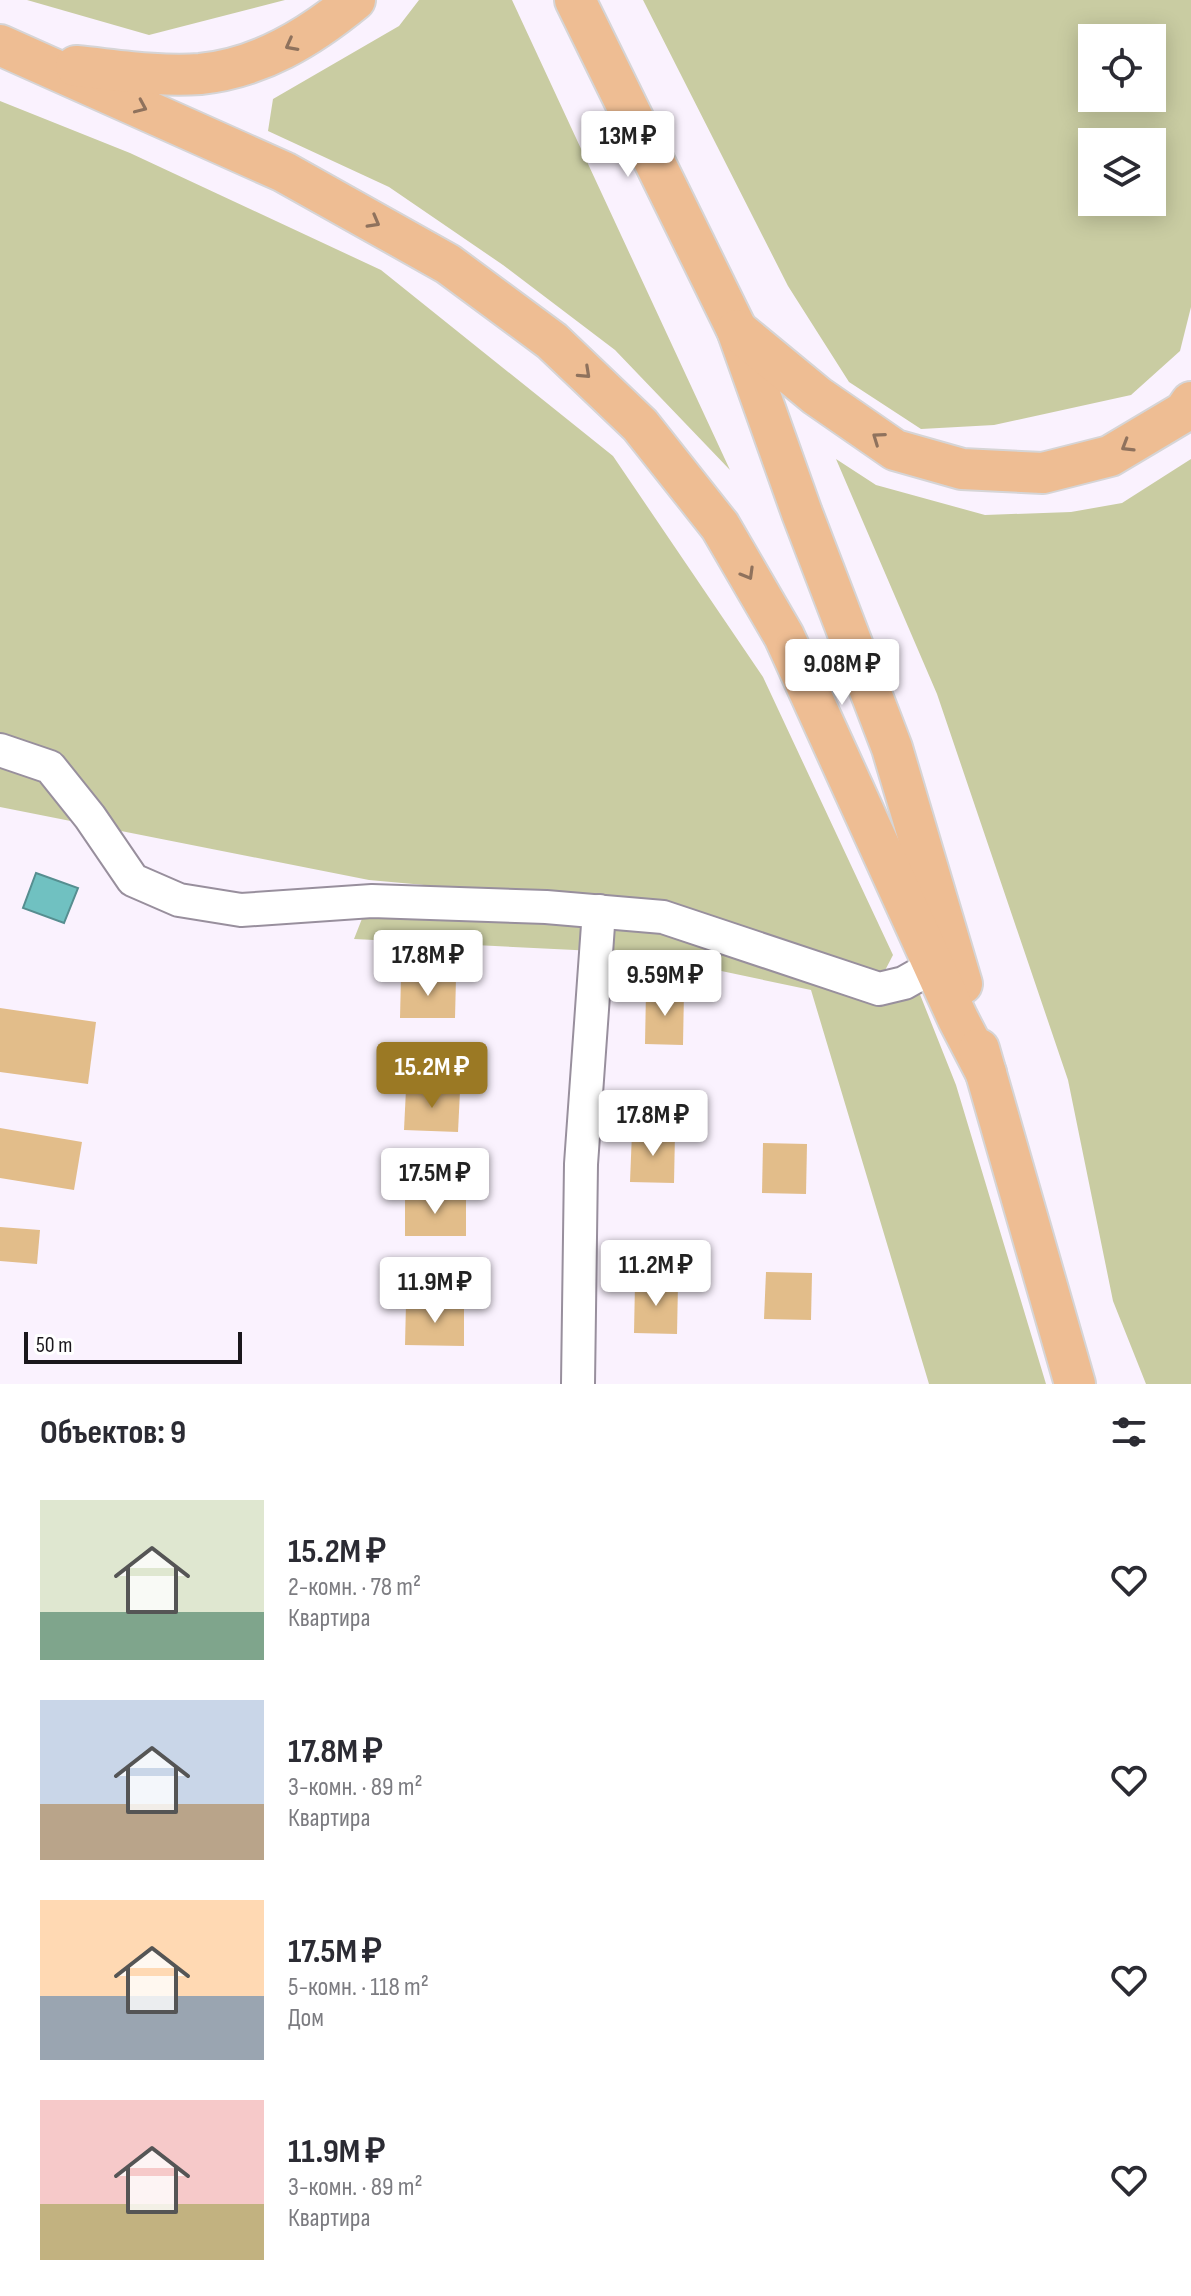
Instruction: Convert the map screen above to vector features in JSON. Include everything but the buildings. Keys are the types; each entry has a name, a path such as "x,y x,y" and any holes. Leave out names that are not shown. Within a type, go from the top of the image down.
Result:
{"main road":[{"path":"45,63 154,74 201,74 251,63 290,46 324,26 355,0"},
{"path":"575,0 737,330 802,513 892,748 949,932 1075,1384"},
{"path":"0,45 284,172 448,264 552,341 640,425 720,526 784,636 986,1073"},
{"path":"737,330 817,396 895,450 962,469 1043,473 1110,456 1184,412 1191,402"}],"street":[{"path":"0,750 50,767 90,817 133,880 179,900 241,910 372,901 599,911 663,917 879,989 904,983 934,966"},
{"path":"578,1384 581,1164 599,911"}],"green space":[{"path":"27,0 285,0 149,35"},
{"path":"419,0 512,0 730,470 615,350 503,265 389,187 268,131 273,99 399,26"},
{"path":"643,0 1191,0 1191,307 1180,351 1131,395 994,425 921,429 849,382 788,286"},
{"path":"0,101 130,153 381,270 613,456 763,677 893,955 878,984 659,906 369,880 0,807"},
{"path":"836,459 876,485 985,515 1071,512 1122,503 1191,459 1191,1384 1146,1384 1113,1301 1068,1080 937,694"},
{"path":"365,911 635,920 919,992 956,1085 1046,1384 929,1384 811,990 636,953 354,939"}],"water":[{"path":"36,873 78,888 64,923 23,908"}]}
